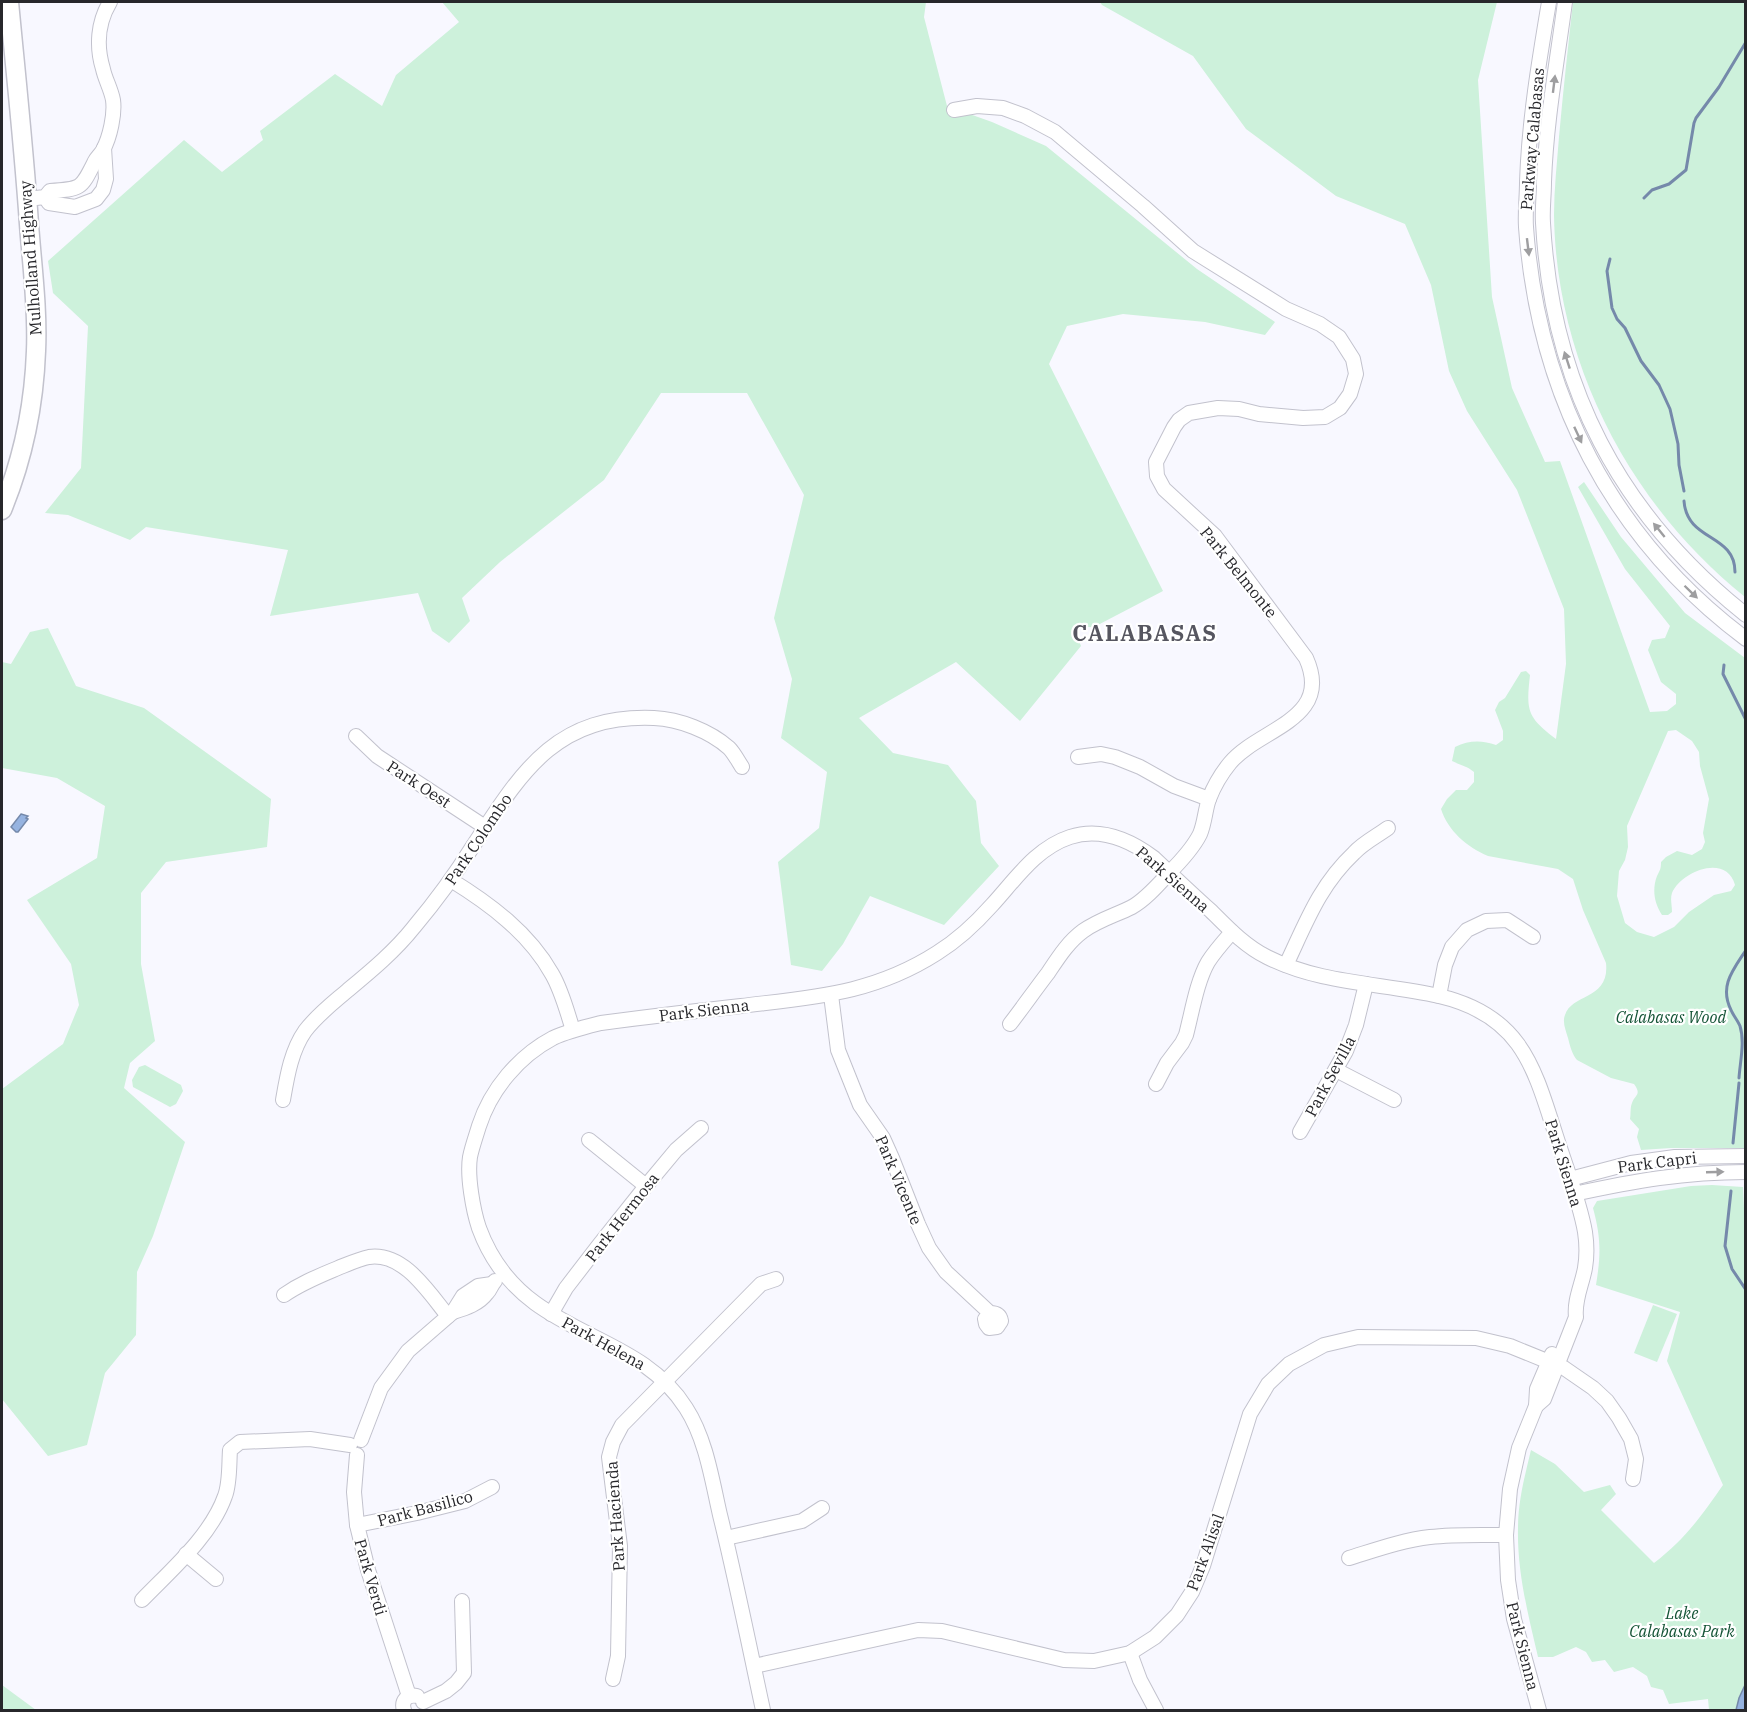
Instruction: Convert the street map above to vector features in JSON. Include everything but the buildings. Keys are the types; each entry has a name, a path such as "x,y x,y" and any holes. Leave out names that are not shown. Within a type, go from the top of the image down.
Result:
{"main road":[{"name":"Mulholland Highway","path":"2,510 24,444 34,383 36,349 36,198 9,2"}],"street":[{"path":"36,198 75,207 96,199 103,190 106,180 104,148 113,116 113,101 100,56 99,36 102,20 110,2"},
{"name":"Parkway Calabasas","path":"1549,2 1538,64 1528,148 1526,225 1533,294 1545,348 1576,433 1620,508 1666,568 1746,639"},
{"name":"Parkway Calabasas","path":"1564,2 1545,150 1543,222 1550,294 1561,342 1591,425 1610,461 1635,500 1679,554 1704,580 1746,615"},
{"name":"Park Belmonte","path":"954,110 978,106 1003,108 1025,116 1055,132 1193,251 1286,309 1320,324 1339,337 1353,359 1356,374 1350,394 1340,408 1325,417 1303,418 1218,408 1189,413 1174,427 1156,462 1157,476 1164,489 1215,536 1306,658 1313,682 1310,697 1304,708 1294,718 1231,761 1219,778 1209,800 1200,834 1170,873 1133,906 1098,922 1069,943 1010,1024"},
{"path":"36,198 50,191 79,188 104,148"},
{"path":"84,183 96,199"},
{"name":"Park Colombo","path":"283,1100 294,1053 304,1032 319,1015 371,970 412,930 451,880 518,779 542,753 560,740 585,728 619,718 666,718 704,732 730,749 742,767"},
{"name":"Park Oest","path":"356,736 377,756 485,827"},
{"path":"1078,757 1101,754 1115,757 1140,767 1174,786 1209,800"},
{"path":"1286,965 1310,910 1329,881 1355,852 1388,828"},
{"name":"Park Sienna","path":"514,1067 553,1038 601,1023 831,995 871,985 907,970 937,953 976,922 1034,858 1052,844 1086,833 1122,838 1140,848 1232,932 1266,957 1317,975 1439,996 1481,1012 1504,1027 1522,1048 1535,1072 1570,1179 1584,1229 1587,1250 1585,1269 1575,1307 1568,1312 1553,1363 1537,1389 1536,1406 1519,1448 1510,1489 1506,1535 1508,1580 1514,1619 1539,1710"},
{"path":"451,880 494,909 539,953 553,975 573,1030"},
{"path":"1439,996 1445,965 1452,947 1467,930 1486,921 1507,920 1533,937"},
{"path":"1156,1084 1186,1035 1207,963 1232,932"},
{"name":"Park Sevilla","path":"1300,1132 1346,1051 1356,1025 1366,984"},
{"name":"Park Vicente","path":"831,995 838,1050 860,1105 883,1138 929,1248 946,1272 990,1313"},
{"name":"Park Helena","path":"514,1067 495,1092 481,1121 470,1157 475,1215 486,1245 504,1274 535,1303 551,1314 645,1364 666,1381 686,1408 699,1432 726,1538 763,1710"},
{"path":"1336,1070 1394,1100"},
{"name":"Park Hermosa","path":"551,1314 566,1288 646,1186 676,1150 701,1128"},
{"path":"589,1140 646,1186"},
{"name":"Park Capri","path":"1570,1179 1631,1163 1675,1157 1746,1156"},
{"name":"Park Capri","path":"1574,1194 1672,1175 1746,1172"},
{"path":"284,1295 302,1283 353,1262 369,1257 382,1257 399,1264 415,1276 451,1314"},
{"name":"Park Verdi","path":"409,1696 368,1570 357,1525 354,1492 356,1447 381,1388 408,1351 451,1314 463,1296 472,1297 478,1286 492,1284 504,1274"},
{"name":"Park Hacienda","path":"613,1679 618,1656 620,1546 609,1457 612,1442 622,1425 761,1284 776,1279"},
{"name":"Park Alisal","path":"754,1666 918,1630 942,1631 1064,1659 1094,1661 1130,1653 1155,1636 1177,1615 1192,1592 1203,1566 1250,1414 1268,1384 1289,1364 1324,1344 1358,1337 1476,1338 1510,1346 1553,1363 1572,1372 1593,1388 1620,1418 1634,1449 1636,1460 1633,1479"},
{"path":"142,1600 186,1554 216,1517 226,1494 230,1450 240,1442 310,1439 356,1447"},
{"name":"Park Basilico","path":"357,1525 417,1514 465,1501 492,1487"},
{"path":"726,1538 802,1521 822,1509"},
{"path":"1349,1558 1398,1543 1429,1537 1506,1535"},
{"path":"186,1554 216,1579"},
{"path":"404,1710 403,1704 409,1696 419,1697 422,1706 446,1691 464,1673 462,1601"},
{"path":"1130,1653 1140,1680 1156,1710"}],"green space":[{"path":"442,2 926,2 924,17 947,106 992,122 1046,146 1197,269 1275,322 1265,335 1205,322 1123,314 1067,326 1049,364 1163,591 1094,627 1074,627 1081,646 1020,721 956,662 859,718 893,753 948,765 976,801 981,843 999,866 944,925 870,896 843,944 822,971 791,965 778,862 819,828 827,772 781,738 792,679 774,618 804,495 747,393 661,393 604,480 500,562 462,598 470,621 449,643 432,631 418,593 270,616 288,550 146,527 130,540 68,515 45,513 81,468 88,326 53,293 48,261 184,140 222,172 263,140 260,131 335,74 382,106 396,75 459,22"},
{"name":"Calabasas Wood","path":"1100,2 1497,2 1478,80 1492,297 1512,388 1545,462 1560,461 1650,712 1667,711 1676,704 1676,694 1661,682 1648,650 1652,640 1665,638 1670,626 1625,569 1578,487 1584,482 1621,537 1685,613 1745,658 1745,1148 1641,1150 1637,1137 1639,1129 1630,1119 1631,1105 1638,1092 1634,1084 1611,1078 1577,1060 1571,1050 1565,1026 1565,1015 1575,1003 1597,990 1606,975 1606,963 1583,910 1573,879 1558,869 1488,856 1480,852 1453,831 1441,809 1456,790 1467,790 1474,782 1474,772 1452,761 1455,747 1476,742 1496,745 1503,740 1503,731 1495,710 1521,672 1526,671 1530,675 1528,697 1534,719 1556,739 1566,664 1564,609 1517,490 1467,411 1449,371 1431,285 1405,224 1336,196 1246,129 1193,56","holes":["1676,730 1692,741 1699,752 1700,766 1709,799 1703,833 1705,842 1702,849 1692,855 1677,851 1661,862 1654,891 1656,901 1662,915 1668,915 1672,912 1671,895 1677,885 1694,872 1704,869 1723,870 1730,875 1735,885 1731,891 1714,895 1689,912 1674,927 1654,937 1637,932 1625,923 1617,896 1619,871 1628,847 1627,826 1668,731"]},
{"path":"1573,2 1745,2 1745,597 1704,560 1667,519 1635,475 1607,427 1585,377 1569,324 1558,270 1554,205"},
{"path":"48,628 76,686 144,708 271,799 267,847 166,862 141,893 141,964 155,1041 130,1063 124,1088 185,1142 153,1236 137,1272 136,1335 105,1373 87,1445 48,1456 2,1399 2,1089 63,1044 79,1005 71,964 27,900 97,858 105,806 57,778 2,768 2,662 11,664 30,632"},
{"path":"145,1065 181,1085 183,1091 176,1104 170,1107 133,1087 132,1080 139,1067"},
{"name":"Lake Calabasas Park","path":"1691,1186 1743,1187 1746,1251 1745,1710 1709,1710 1708,1699 1669,1704 1663,1690 1651,1687 1647,1676 1633,1667 1614,1672 1605,1660 1592,1662 1586,1652 1576,1647 1553,1657 1538,1657 1519,1561 1518,1518 1531,1450 1555,1464 1584,1492 1610,1485 1616,1494 1601,1510 1654,1563 1692,1527 1723,1485 1667,1361 1680,1312 1596,1285 1599,1246 1598,1228 1593,1208 1597,1201"},
{"path":"1653,1305 1677,1314 1657,1362 1634,1353"},
{"path":"2,1685 36,1710 2,1710"}],"water":[{"path":"21,814 28,816 26,818 28,819 16,832 11,827"},
{"path":"1745,1685 1745,1710 1736,1710 1739,1698"}],"waterway":[{"path":"1644,198 1652,190 1669,184 1686,170 1696,118 1719,87 1746,42"},
{"path":"1610,259 1607,271 1612,308 1617,319 1625,328 1641,361 1659,385 1670,409 1678,444 1684,491"},
{"path":"1684,501 1687,514 1693,524 1727,550 1733,559 1735,572"},
{"path":"1724,665 1723,674 1746,720"},
{"path":"1739,1078 1741,1032 1726,993 1729,978 1746,950"},
{"path":"1733,1143 1739,1083"},
{"path":"1731,1191 1725,1246 1732,1269 1746,1290"}],"district":[{"name":"CALABASAS","path":"1145,633"}]}
